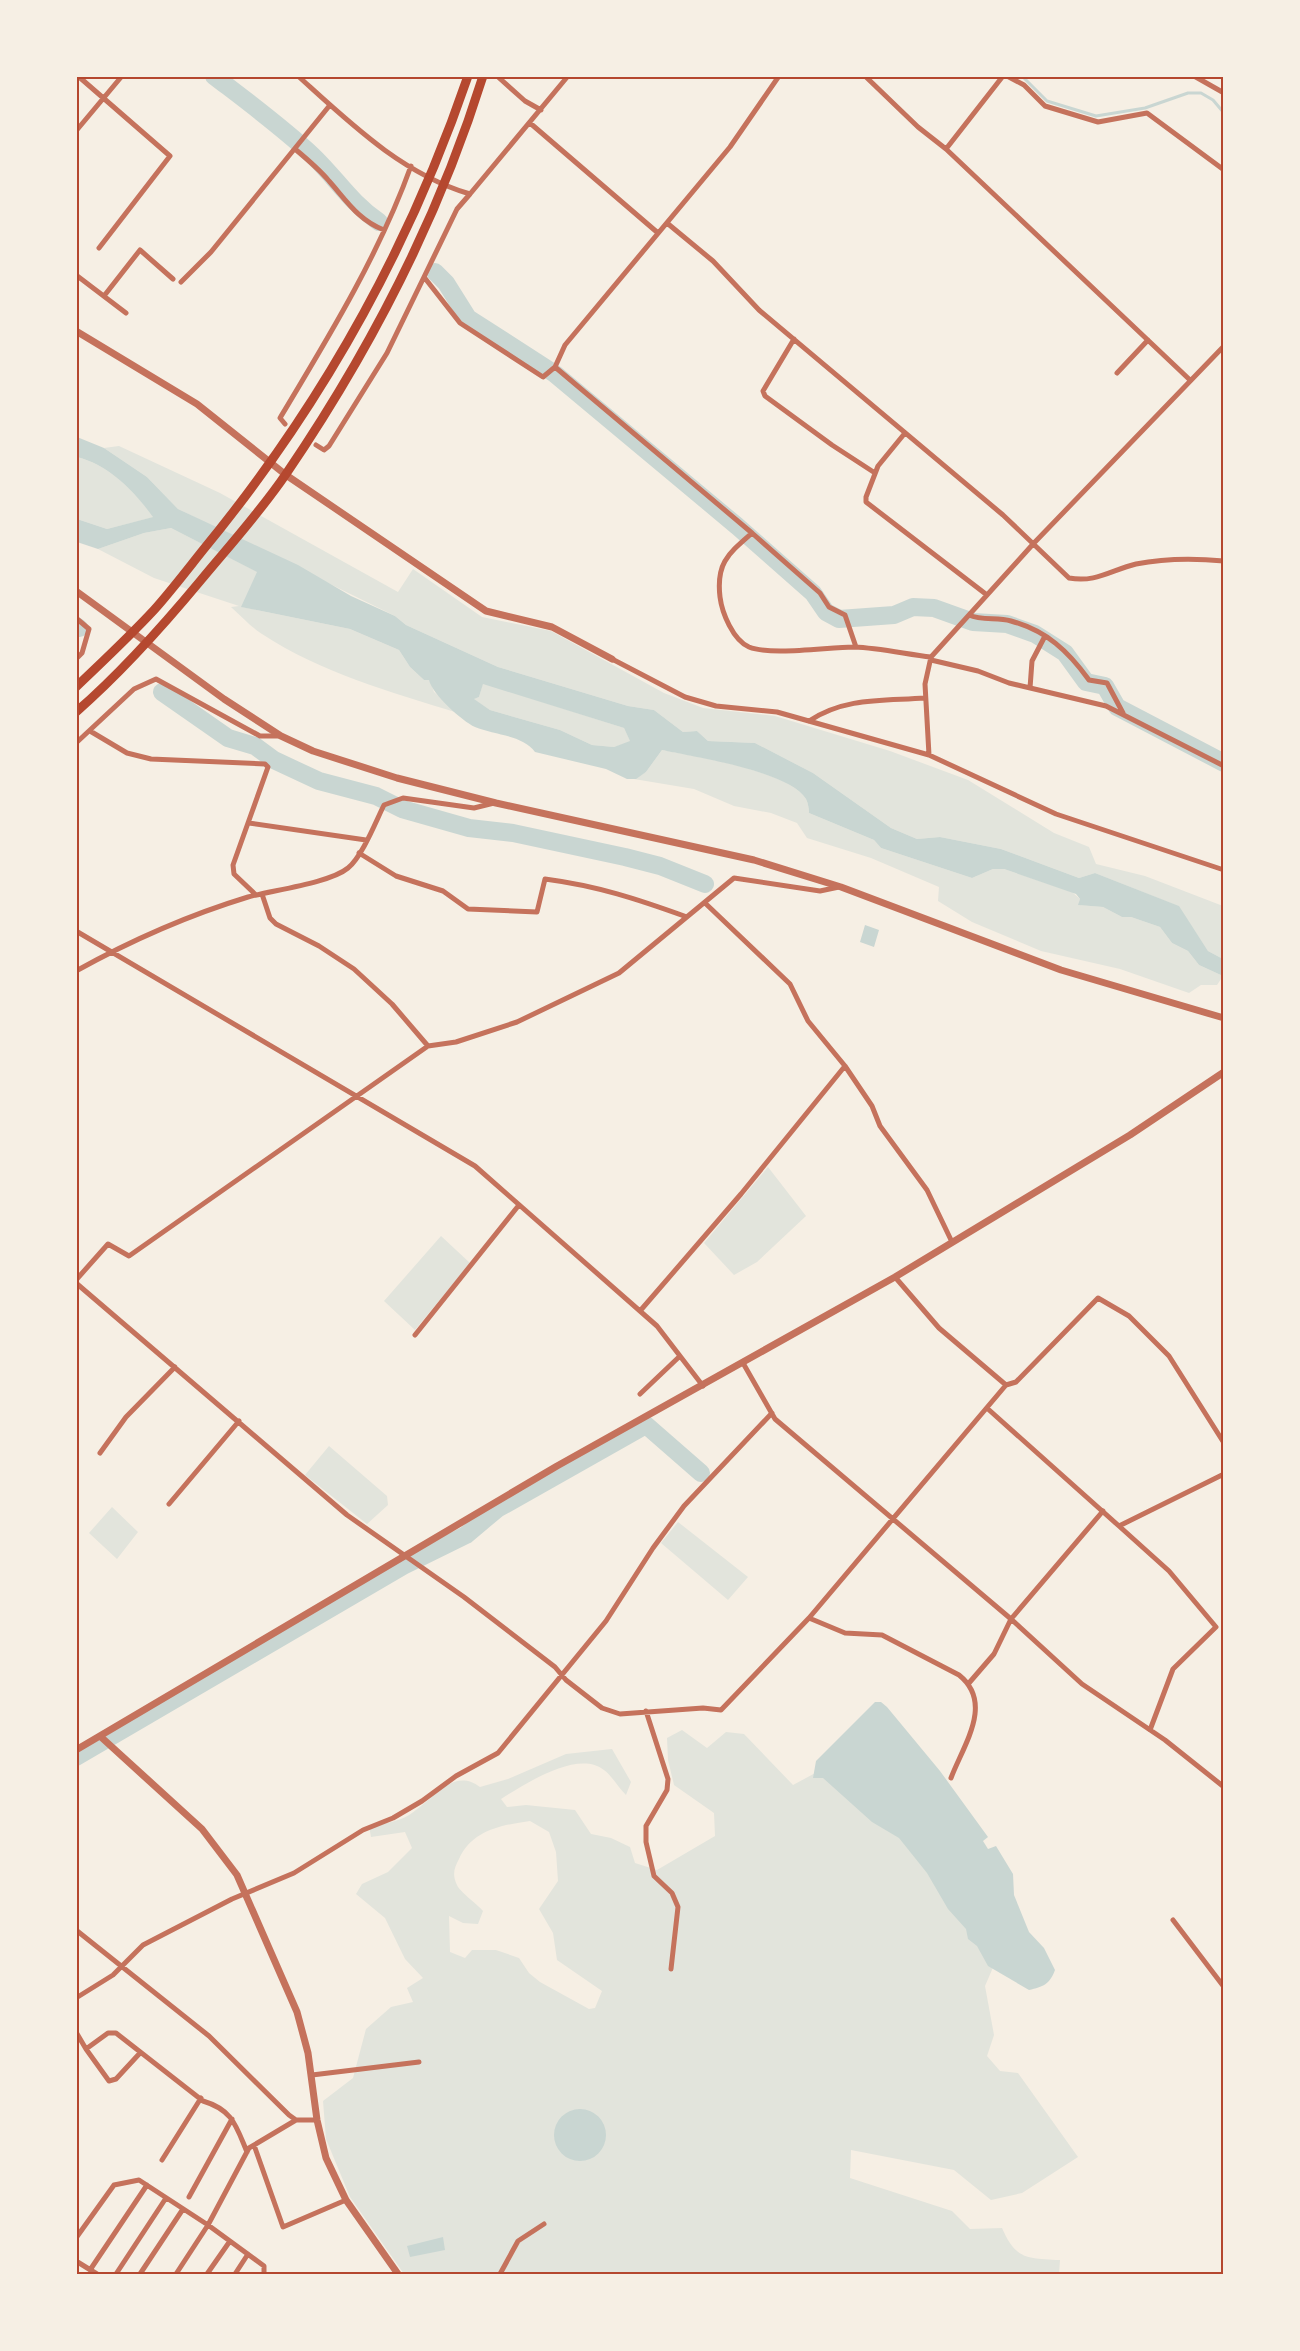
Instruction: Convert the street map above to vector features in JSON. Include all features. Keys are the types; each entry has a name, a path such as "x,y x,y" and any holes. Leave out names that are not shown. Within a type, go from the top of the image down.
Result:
{"highway":[{"path":"76,687 155,609 234,513 271,463 349,342 431,178 468,76"},
{"path":"76,712 149,642 286,475 361,352 402,276 466,130 483,76"}],"street":[{"path":"78,76 170,156 99,248"},
{"path":"76,131 122,76"},
{"path":"298,76 379,148 442,186 470,194"},
{"path":"497,76 525,101 542,110"},
{"path":"316,445 324,450 329,446 387,353 457,209 542,110 568,76"},
{"path":"424,277 460,323 543,377 555,367 565,345 730,147 780,76"},
{"path":"865,76 918,127 946,149 1190,380"},
{"path":"946,149 1005,76 1024,85 1045,106 1098,122 1147,113 1224,170"},
{"path":"1194,76 1224,93"},
{"path":"182,282 211,252 330,105"},
{"path":"530,123 658,233"},
{"path":"295,149 328,179 359,215 371,225 384,230"},
{"path":"285,424 280,418 344,309 384,230 411,166"},
{"path":"666,224 713,261 759,309 1034,543 1069,578 1082,581 1111,575 1133,565 1184,557 1224,561"},
{"path":"104,296 140,250 173,279"},
{"path":"76,274 126,313"},
{"path":"76,331 197,404 286,475 486,611 552,627 695,700 716,706 777,712 929,755 1056,814 1224,870"},
{"path":"794,339 763,391 765,396 875,473"},
{"path":"1117,373 1148,340"},
{"path":"929,755 925,698 931,658 1034,543 1224,346"},
{"path":"555,367 752,532 820,593 829,607 845,615 856,647"},
{"path":"905,433 875,473 866,502 987,595"},
{"path":"752,532 728,554 717,577 722,609 734,632 747,647 763,650 856,647 931,658 1030,688 1070,696 1122,713 1224,766"},
{"path":"76,591 134,630 224,699 281,736 313,751 397,778 496,803 754,860 841,887 1061,970 1224,1018"},
{"path":"969,615 1010,620 1045,636 1068,651 1089,680 1107,682 1122,713"},
{"path":"76,618 89,629 82,653 76,659"},
{"path":"1030,688 1032,661 1045,636"},
{"path":"76,742 134,689 156,679 260,736 281,736"},
{"path":"809,721 826,710 871,699 925,698"},
{"path":"90,731 127,753 151,759 265,764 268,767 233,865 234,874 259,894 270,918 276,924 319,946 354,969 392,1004 428,1046"},
{"path":"76,971 110,952 189,919 259,894 335,875 349,868 384,805 392,800 403,798 474,808 496,803"},
{"path":"249,823 366,840"},
{"path":"359,853 396,876 443,891 468,909 537,912 545,879 622,893 687,917"},
{"path":"841,887 820,891 734,878 619,973 517,1022 456,1042 428,1046 129,1256 108,1244 76,1282 347,1515 464,1597 602,1708 620,1714 703,1708 721,1710 809,1618 1006,1385 1016,1382 1098,1298 1129,1316 1169,1356 1224,1443"},
{"path":"705,903 790,984 808,1021 845,1066 872,1106 880,1126 927,1190 952,1242"},
{"path":"76,931 475,1166 657,1326 703,1386"},
{"path":"640,1311 741,1194 845,1066"},
{"path":"76,1750 556,1466 895,1277 1135,1132 1224,1072"},
{"path":"415,1335 519,1205"},
{"path":"895,1277 939,1328 1006,1385"},
{"path":"640,1394 680,1356"},
{"path":"743,1363 775,1419 1011,1619 1082,1684 1150,1730 1224,1787"},
{"path":"100,1453 126,1417 176,1367"},
{"path":"988,1409 1169,1571 1216,1627 1173,1669 1150,1730"},
{"path":"76,1998 122,1966 143,1945 246,1893 294,1873 363,1830 393,1818 422,1801 456,1776 498,1753 606,1621 653,1548 684,1506 772,1413"},
{"path":"169,1504 240,1421"},
{"path":"1119,1526 1224,1474"},
{"path":"969,1683 994,1654 1011,1619 1103,1511"},
{"path":"809,1618 845,1633 882,1635 959,1675 969,1683 978,1704 974,1723 951,1778"},
{"path":"646,1711 668,1779 667,1790 646,1826 646,1842 654,1876 672,1893 678,1906 671,1969"},
{"path":"100,1737 202,1829 226,1859 246,1893 297,2012 312,2075 317,2121 326,2158 346,2200 398,2274"},
{"path":"1173,1920 1224,1987"},
{"path":"76,1930 209,2036 296,2120"},
{"path":"76,2032 109,2081 116,2079 140,2053"},
{"path":"86,2049 108,2033 116,2033 201,2098 218,2105 232,2119 248,2152"},
{"path":"312,2075 419,2062"},
{"path":"162,2160 201,2098"},
{"path":"189,2197 232,2119"},
{"path":"176,2274 208,2225 254,2145 296,2120 317,2121"},
{"path":"254,2145 283,2227 346,2200"},
{"path":"76,2238 114,2185 139,2180 208,2225 264,2266 264,2274"},
{"path":"90,2270 147,2186"},
{"path":"116,2274 166,2198"},
{"path":"140,2274 183,2209"},
{"path":"500,2274 518,2241 544,2224"},
{"path":"207,2274 230,2241"},
{"path":"235,2274 248,2254"},
{"path":"76,2261 97,2274"}],"shaded area":[{"path":"77,437 104,448 147,477 178,509 298,565 351,596 395,616 406,625 498,667 628,706 654,710 683,732 697,731 708,741 755,743 813,773 891,828 917,839 940,837 1001,849 1079,878 1095,873 1179,906 1208,951 1223,959 1223,976 1199,965 1188,951 1172,943 1160,927 1131,917 1122,917 1103,907 1078,905 1080,899 1076,894 1004,869 993,869 972,878 881,848 874,840 809,813 806,799 796,789 761,773 662,750 646,772 636,779 627,779 606,769 535,752 530,746 516,739 475,727 448,707 431,686 429,680 424,680 410,667 399,650 350,629 241,607 257,572 171,528 144,533 98,549 77,542 77,519 107,529 153,517 120,480 100,466 77,457","holes":["483,684 624,728 630,741 614,747 592,745 560,730 490,710 474,699 479,697"]},
{"path":"119,446 220,493 398,592 413,569 482,617 551,631 664,693 703,708 775,716 890,751 968,780 1054,833 1089,847 1096,864 1145,876 1223,906 1223,959 1208,951 1178,906 1095,873 1079,878 1001,849 940,837 917,839 891,828 813,773 755,743 708,741 697,731 683,732 654,710 628,706 498,667 406,625 395,616 178,509 147,477 104,448"},
{"path":"77,457 100,466 120,480 154,517 107,529 77,519"},
{"path":"171,528 258,572 242,607 350,629 399,650 410,667 424,680 430,680 434,692 458,713 332,671 262,634 231,607 239,606 154,578 98,549 144,533"},
{"path":"483,683 624,728 631,742 614,747 592,745 560,730 490,710 473,699 479,697"},
{"path":"662,750 740,766 781,780 796,789 806,799 809,813 874,840 881,848 972,878 993,869 1004,869 1072,892 1080,899 1079,905 1103,907 1122,917 1131,917 1160,927 1172,943 1188,951 1199,965 1223,976 1217,985 1201,985 1189,993 1120,969 1041,951 972,922 938,901 939,887 871,858 807,838 797,823 771,813 734,806 694,789 634,779 646,772"},
{"path":"865,925 879,930 874,947 860,942"},
{"path":"768,1167 806,1216 757,1262 734,1275 704,1243"},
{"path":"441,1236 470,1263 415,1330 384,1301"},
{"path":"329,1446 387,1496 388,1505 367,1524 305,1475"},
{"path":"112,1507 138,1532 117,1559 89,1533"},
{"path":"678,1522 748,1577 728,1600 661,1543"},
{"path":"875,1702 881,1702 887,1707 940,1771 988,1837 983,1841 988,1849 996,1846 1013,1874 1014,1895 1029,1932 1044,1948 1055,1970 1051,1979 1045,1984 1029,1990 988,1966 977,1946 968,1939 966,1929 948,1909 927,1873 899,1838 872,1822 823,1778 813,1778 816,1761"},
{"path":"682,1730 707,1748 726,1732 744,1734 793,1785 832,1764 910,1832 998,1956 985,1986 994,2035 987,2056 1000,2071 1018,2073 1078,2157 1022,2193 991,2200 954,2170 851,2150 850,2178 952,2211 970,2229 1002,2228 1018,2252 1039,2259 1060,2260 1059,2274 404,2274 350,2197 326,2139 323,2101 353,2078 366,2029 391,2007 413,2002 407,1988 423,1978 405,1959 385,1918 356,1894 362,1884 388,1872 412,1848 405,1832 371,1837 369,1826 401,1819 411,1814 449,1784 469,1781 480,1787 508,1779 566,1754 612,1749 631,1782 626,1795 604,1770 593,1765 580,1764 552,1771 501,1799 507,1807 526,1805 575,1810 591,1834 611,1838 630,1847 635,1863 657,1870 715,1836 714,1813 674,1785 668,1760 667,1738","holes":["530,1821 549,1832 556,1852 558,1881 539,1909 553,1933 557,1960 602,1991 595,2008 589,2009 540,1982 529,1973 519,1958 496,1950 472,1950 465,1958 450,1952 449,1916 463,1923 478,1924 483,1911 458,1888 455,1881 457,1862 465,1849 480,1835 499,1827"]},
{"path":"580,2109 590,2111 598,2117 604,2125 606,2135 604,2145 598,2153 590,2159 580,2161 570,2159 562,2153 556,2145 554,2135 556,2125 562,2117 570,2111"},
{"path":"443,2237 445,2250 410,2257 407,2246"}],"waterway":[{"path":"214,76 301,145 360,206 379,222"},
{"path":"1022,76 1047,101 1096,116 1145,108 1188,93 1201,93 1213,100 1224,113"},
{"path":"435,272 446,283 468,318 555,374 737,526 813,593 826,612 839,619 894,615 913,607 934,608 973,622 1007,624 1035,634 1065,653 1086,682 1105,686 1117,707 1224,763"},
{"path":"162,692 228,738 255,746 274,760 319,781 376,796 402,809 469,828 513,833 625,857 660,866 705,884"},
{"path":"76,1757 403,1566 466,1535 497,1509 646,1425 701,1473"}]}
